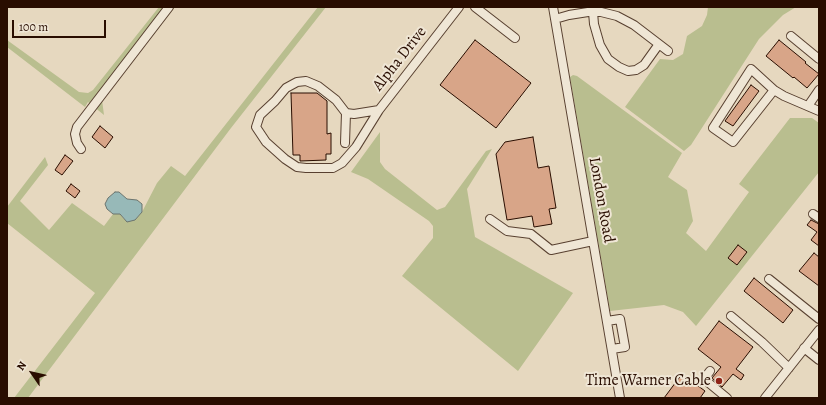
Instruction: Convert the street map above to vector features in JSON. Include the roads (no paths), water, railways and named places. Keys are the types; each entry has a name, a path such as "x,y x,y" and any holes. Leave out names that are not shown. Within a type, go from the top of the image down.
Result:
{"street":[{"path":"81,149 77,143 75,134 77,127 169,7"},
{"name":"Alpha Drive","path":"346,113 336,100 318,86 306,81 297,82 286,88 260,115 256,127 266,142 285,159 297,167 333,168 342,164 356,147 379,110 459,7"},
{"path":"475,7 515,38"},
{"name":"London Road","path":"553,7 594,241 602,291 602,300 607,321 619,397"},
{"path":"555,19 583,12 608,13 634,25 668,51"},
{"path":"593,12 594,24 600,45 608,59 619,67 628,71 636,70 644,65 659,44"},
{"path":"791,36 819,59"},
{"path":"774,90 733,142 713,128 751,69 774,90 784,96 819,111"},
{"path":"808,106 819,90"},
{"path":"345,143 346,113 354,114 379,110"},
{"path":"490,220 507,231 531,234 551,250 594,241"},
{"path":"769,279 819,319"},
{"path":"731,316 762,342 789,368"},
{"path":"607,321 620,319 625,347 612,350"},
{"path":"765,398 819,330"},
{"path":"804,348 819,360"},
{"path":"710,371 704,379 727,398"}],"water":[{"path":"115,192 119,192 127,199 137,200 142,204 142,212 135,220 127,222 120,214 113,214 107,209 105,204 108,198"}],"place":[{"name":"Time Warner Cable","path":"719,381"}]}
